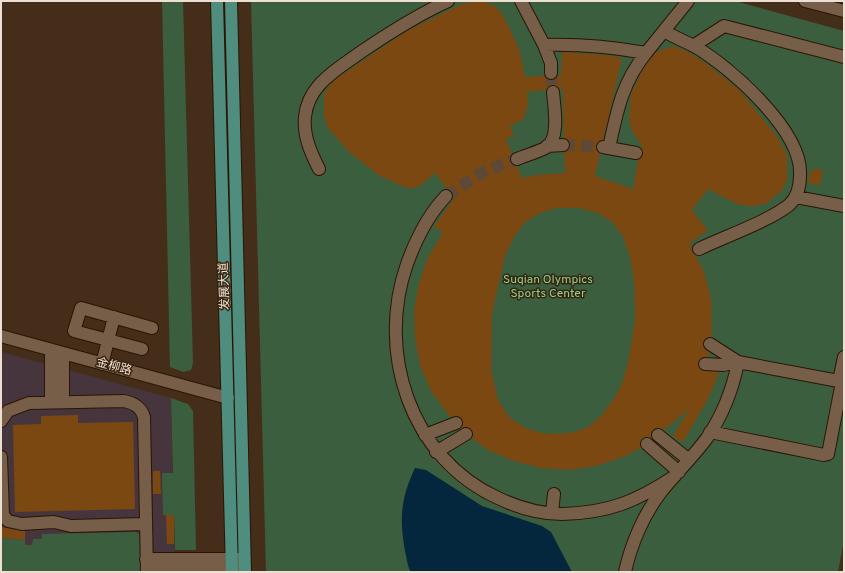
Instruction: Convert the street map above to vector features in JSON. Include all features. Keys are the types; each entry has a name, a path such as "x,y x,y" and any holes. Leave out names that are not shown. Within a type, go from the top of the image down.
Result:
{"main road":[{"name":"发展大道","path":"217,1 232,567"},
{"name":"发展大道","path":"231,1 245,567"}],"street":[{"path":"319,169 310,152 305,127 307,108 319,85 330,74 389,34 448,1"},
{"path":"521,1 544,45 551,64 551,73"},
{"path":"636,153 606,148 618,104 635,67 688,1"},
{"path":"805,1 844,12"},
{"path":"693,46 724,26 844,57"},
{"path":"664,31 676,39 693,46 742,82 760,100 793,143 800,157 801,168 799,189 796,197 789,205 772,216 699,249"},
{"path":"544,45 573,44 608,47 646,53"},
{"path":"547,146 553,138 554,132 553,92"},
{"path":"517,159 547,146 563,145"},
{"path":"446,196 426,222 414,244 402,277 396,306 395,333 400,373 408,400 425,435 436,452 457,472 489,494 510,504 531,510 552,513 587,512 614,507 647,494 677,474"},
{"path":"796,197 844,206"},
{"path":"142,349 74,331 81,308 152,328"},
{"path":"102,364 114,317"},
{"name":"金柳路","path":"1,336 228,398"},
{"path":"710,344 738,362 842,382"},
{"path":"51,350 51,402"},
{"path":"63,353 63,402"},
{"path":"710,432 828,454 842,382 844,357"},
{"path":"705,364 723,365 738,362"},
{"path":"625,572 643,520 661,492 710,432 718,419 734,382 738,362"},
{"path":"1,420 8,411 28,403 124,401 138,406 142,410 144,416 147,567"},
{"path":"425,435 456,424"},
{"path":"436,452 466,434"},
{"path":"658,435 688,460"},
{"path":"647,444 677,474"},
{"path":"1,457 3,519 14,523 54,522 71,526 146,524"},
{"path":"552,513 554,494"},
{"path":"147,567 166,570 232,567"},
{"path":"147,567 245,567"}],"shaded area":[{"path":"1,352 171,398 175,572 1,572"}],"green space":[{"path":"162,1 183,1 193,363 191,370 183,372 170,367"},
{"name":"Suqian Olympics Sports Center","path":"251,1 735,1 844,31 844,540 838,572 266,572"},
{"path":"171,398 188,404 193,411 196,550 175,550 174,515 163,515 162,473 173,473"},
{"path":"135,532 142,535 144,572 1,572 1,538 25,540 25,545 32,545 33,539 42,539 42,534"}],"water":[{"path":"415,468 426,470 482,506 542,526 551,532 572,572 411,572 408,565 403,539 402,508 410,479"}],"building":[{"path":"479,1 494,5 502,14 520,52 525,77 544,76 551,80 561,75 562,52 622,58 603,140 598,142 596,145 596,150 600,154 595,176 633,189 638,160 643,154 641,144 632,131 629,120 631,94 644,68 656,52 673,46 688,52 704,62 739,90 776,135 787,155 787,180 782,190 767,203 756,206 746,206 735,203 708,189 692,210 708,230 690,243 692,252 696,256 704,272 711,299 711,337 706,338 703,343 704,348 709,352 708,357 701,358 698,364 701,370 719,372 709,397 683,442 673,437 689,409 664,430 655,428 651,433 651,438 645,437 641,439 641,448 623,457 596,466 569,470 541,468 514,461 488,450 472,438 472,430 466,427 462,428 463,421 460,417 450,417 431,391 420,365 415,338 414,310 419,283 428,257 443,233 434,226 454,199 453,193 447,189 435,173 420,186 413,188 407,188 380,176 349,152 328,128 324,115 324,95 331,83 407,31 462,4","holes":["553,85 563,89 564,138 569,141 570,145 570,149 564,152 565,173 536,175 522,178 517,166 513,165 510,161 512,154 506,139 514,136 510,126 522,120 525,115 528,104 527,92 546,90 548,86","556,208 578,208 598,213 612,222 623,236 630,257 634,281 635,320 628,362 623,381 615,397 601,416 587,428 569,433 546,434 525,428 509,417 498,400 491,370 492,313 505,256 514,237 524,223 538,214"]},
{"path":"813,169 823,170 820,185 808,183 810,172 812,173"},
{"path":"78,415 78,423 133,422 135,509 15,512 13,425 41,424 41,416"},
{"path":"153,471 160,471 161,494 153,494"},
{"path":"166,515 174,515 174,544 167,544"},
{"path":"1,527 25,531 25,540 1,538"}],"tunnel":[{"path":"551,73 553,92"},
{"path":"563,145 603,147"},
{"path":"446,196 483,172 517,159"}]}
